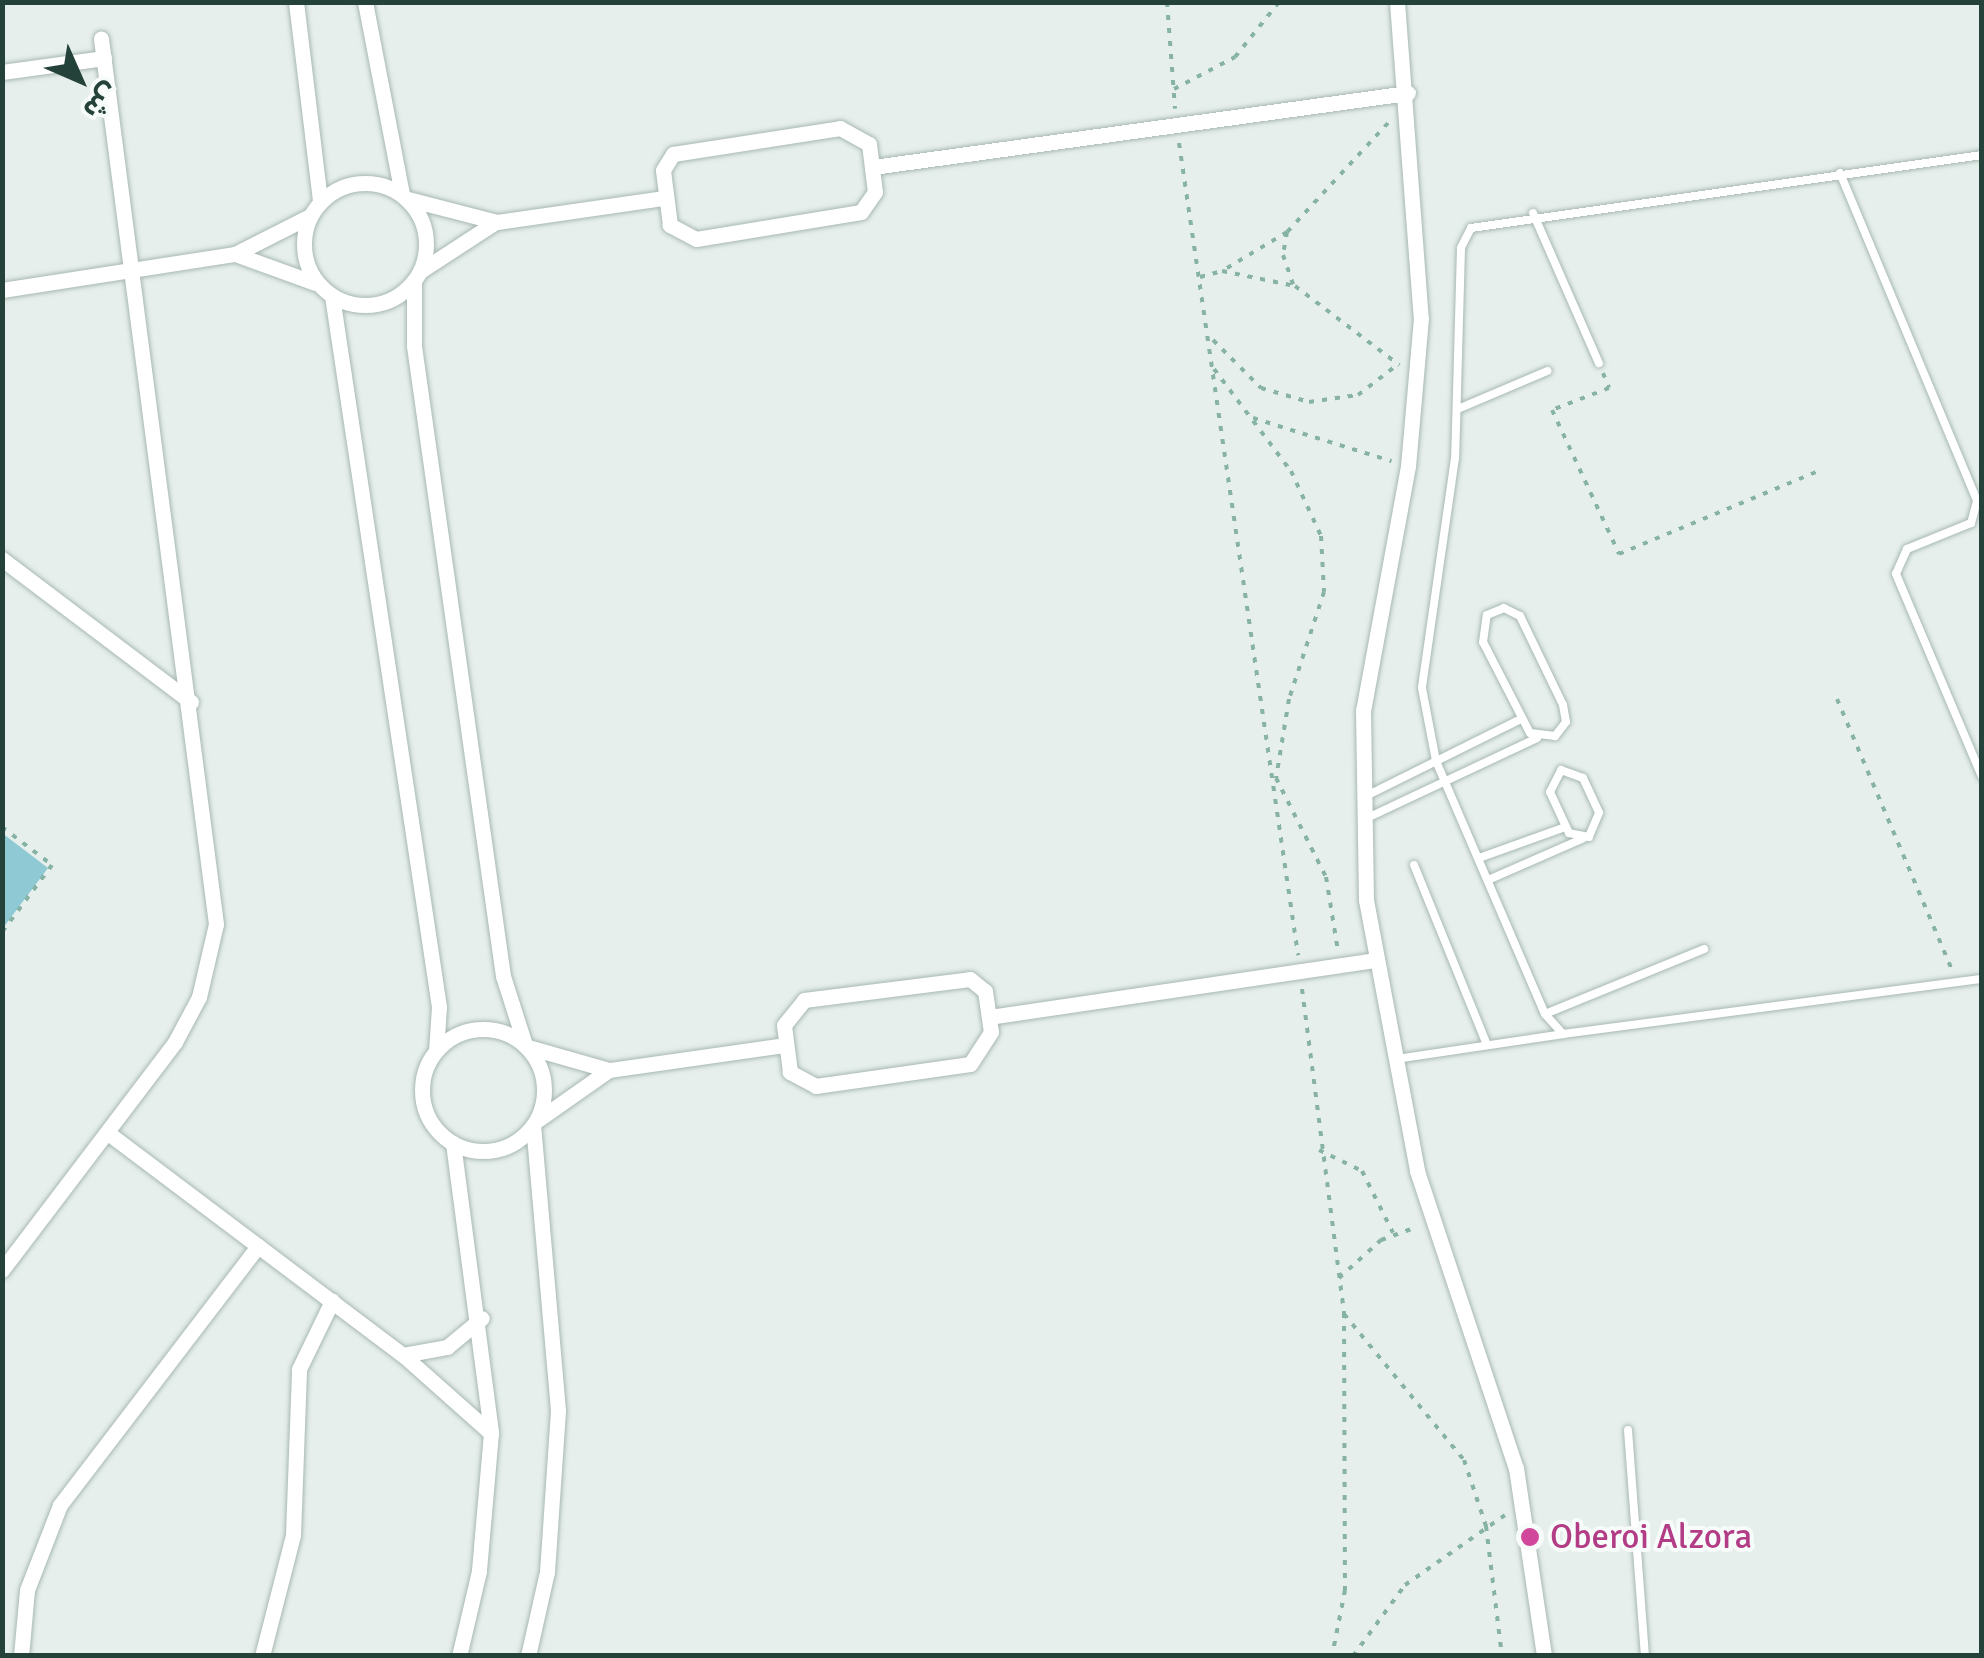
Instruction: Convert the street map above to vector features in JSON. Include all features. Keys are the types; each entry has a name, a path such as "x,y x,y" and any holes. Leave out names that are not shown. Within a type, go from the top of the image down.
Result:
{"street":[{"path":"296,2 320,201"},
{"path":"365,2 405,196 426,234 416,277 414,346 503,976 526,1046 544,1083 534,1124 557,1442 547,1572 528,1656"},
{"path":"1397,2 1411,120 1419,368 1408,466 1370,648 1361,821 1374,960 1392,1060 1431,1224 1516,1468 1544,1656"},
{"path":"2,1270 188,1020 213,949 216,874 101,38"},
{"path":"2,72 104,58"},
{"path":"873,167 1408,93"},
{"path":"852,130 869,144 873,167 870,203 840,220 696,240 670,226 664,198 663,170 682,150 852,130"},
{"path":"318,284 304,252 310,216 320,201 360,182 496,222 664,198"},
{"path":"2,290 235,254 310,216"},
{"path":"235,254 318,284 332,296 376,304 496,222"},
{"path":"332,296 440,1007 436,1050 423,1101 453,1144 482,1318 491,1433 479,1571 460,1656"},
{"path":"2,558 191,702"},
{"path":"989,1017 1374,960"},
{"path":"970,979 985,991 990,1042 970,1064 846,1082 797,1080 785,1045 794,1006 852,992 970,979"},
{"path":"436,1050 479,1029 609,1070 785,1045"},
{"path":"453,1144 496,1150 609,1070"},
{"path":"108,1132 404,1355 491,1433"},
{"path":"20,1656 27,1590 60,1505 258,1246"},
{"path":"262,1656 293,1535 299,1369 332,1302"},
{"path":"404,1355 448,1347 482,1318"}],"lane":[{"path":"1563,1034 1545,1014 1436,761 1423,664 1460,408 1464,237 1480,221 1982,155"},
{"path":"1840,173 1977,502 1971,523 1907,549 1896,574 1982,777"},
{"path":"1533,213 1599,363"},
{"path":"1460,408 1547,371"},
{"path":"1361,821 1537,738 1555,736 1566,714 1520,616 1494,609 1480,632 1521,718 1537,738"},
{"path":"1360,799 1521,718"},
{"path":"1488,880 1582,838 1600,820 1584,778 1570,770 1550,784 1565,827 1582,838"},
{"path":"1479,858 1565,827"},
{"path":"1414,866 1487,1046"},
{"path":"1545,1014 1704,949"},
{"path":"1392,1060 1982,979"},
{"path":"1628,1430 1645,1656"}],"path":[{"path":"1167,2 1176,124 1211,336 1212,366 1300,972 1344,1313 1344,1590 1332,1656"},
{"path":"1173,89 1235,57 1279,2"},
{"path":"1200,277 1222,272 1288,232 1380,124 1411,120"},
{"path":"1288,232 1284,266 1295,286 1397,365 1419,368"},
{"path":"1222,272 1295,286"},
{"path":"1211,336 1241,375 1309,402 1358,395 1397,365"},
{"path":"1599,363 1608,388 1552,410 1620,554 1818,471"},
{"path":"1212,366 1300,486 1321,536 1324,592 1289,699 1276,778 1326,876 1340,965"},
{"path":"1252,418 1408,466"},
{"path":"1837,699 1957,982"},
{"path":"2,827 52,865 2,932"},
{"path":"1320,1150 1362,1171 1393,1233"},
{"path":"1338,1278 1393,1233 1431,1224"},
{"path":"1344,1313 1450,1437 1486,1526 1502,1656"},
{"path":"1353,1656 1405,1585 1486,1526"}],"water":[{"path":"2,833 48,868 3,928 2,928"}],"place":[{"name":"Oberoi Alzora","path":"1530,1537"}]}
